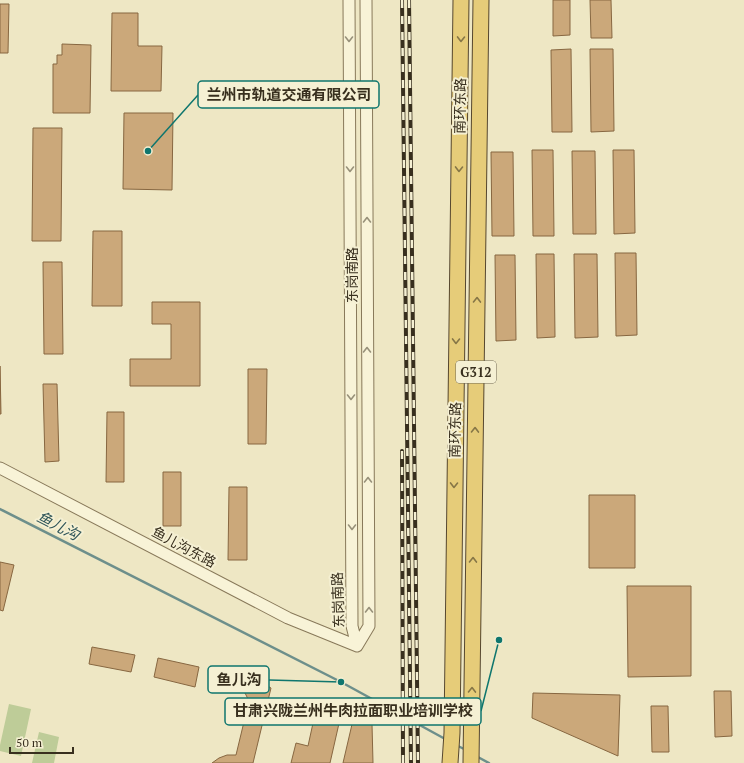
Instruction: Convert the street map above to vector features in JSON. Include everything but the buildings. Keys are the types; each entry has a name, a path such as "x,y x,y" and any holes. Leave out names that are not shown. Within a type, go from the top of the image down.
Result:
{"highway":[{"name":"南环东路","path":"450,759 452,733 461,0"},
{"name":"南环东路","path":"470,763 481,0"},
{"path":"459,143 480,143"}],"street":[{"name":"东岗南路","path":"349,0 352,626 358,646"},
{"name":"东岗南路","path":"358,646 369,626 366,0"},
{"name":"鱼儿沟东路","path":"0,468 288,618 358,646"}],"green space":[{"path":"9,704 31,709 21,756 0,751"},
{"path":"39,732 59,737 54,763 32,763"}],"waterway":[{"name":"鱼儿沟","path":"0,509 341,682 447,740"},
{"name":"鱼儿沟","path":"456,745 466,750"},
{"name":"鱼儿沟","path":"476,756 489,763"}],"railway":[{"path":"402,0 411,763"},
{"path":"409,0 418,763"},
{"path":"402,451 403,763"}],"place":[{"name":"兰州市轨道交通有限公司","path":"148,151"},
{"name":"甘肃兴陇兰州牛肉拉面职业培训学校","path":"499,640"},
{"name":"鱼儿沟","path":"341,682"}]}
